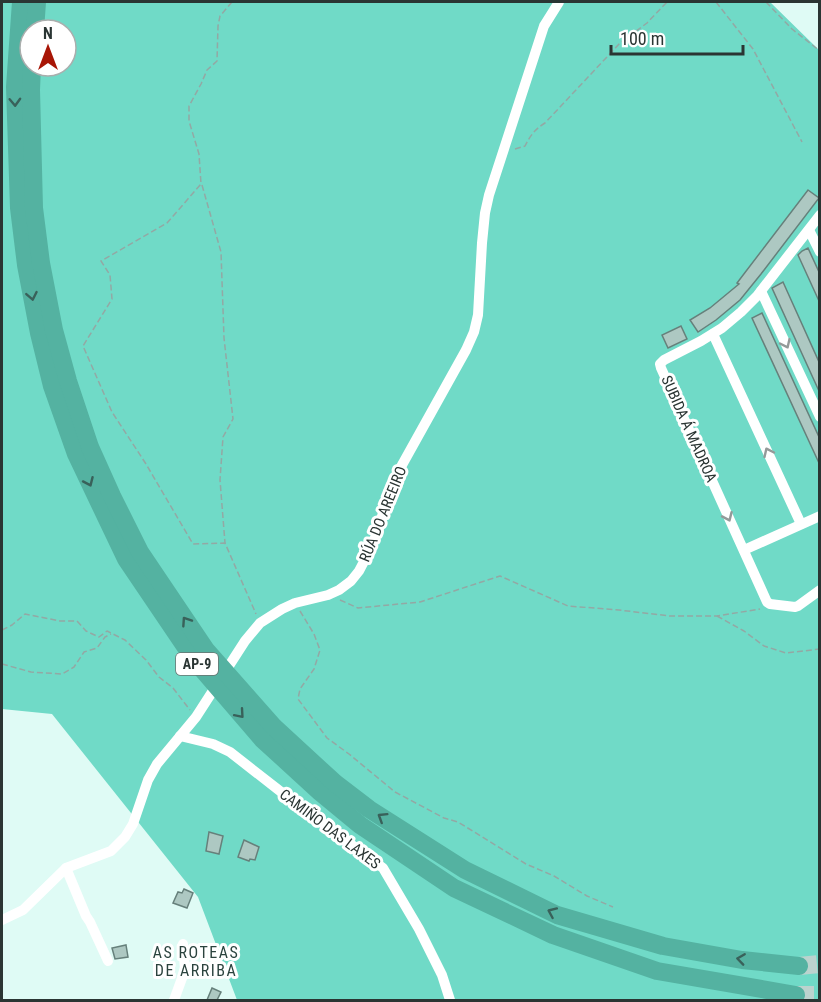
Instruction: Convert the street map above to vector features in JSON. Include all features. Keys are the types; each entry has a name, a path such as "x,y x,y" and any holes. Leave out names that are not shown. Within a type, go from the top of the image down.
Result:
{"highway":[{"name":"AP-9","path":"21,2 15,87 19,208 26,265 52,386 76,454 126,559 195,661 262,739 320,792 360,825 454,888 553,935 657,971 796,995"},
{"path":"35,18 36,2"},
{"name":"AP-9","path":"32,78 34,208 41,263 54,330 68,381 90,447 140,552 206,650 274,727 335,783 369,809 465,870 557,915 663,946 742,960 799,966"}],"street":[{"name":"RÚA DO AREEIRO","path":"2,920 22,910 66,868 111,851 125,837 134,824 148,780 157,764 196,718 245,641 260,623 295,603 339,590 359,571 379,528 388,493 474,332 478,315 482,243 489,195 544,26 559,2"},
{"name":"SUBIDA Á MADROA","path":"819,215 761,291 741,312 713,334 660,364 766,602 795,607 819,591"},
{"path":"809,230 819,252"},
{"path":"761,291 819,417"},
{"path":"713,334 801,524"},
{"path":"744,550 819,516"},
{"name":"CAMIÑO DAS LAXES","path":"180,736 213,744 230,752 383,868 419,929 442,975 450,1000"},
{"path":"66,868 108,961"},
{"path":"174,1000 184,970 183,944"}],"path":[{"path":"232,2 220,16 217,61 207,70 189,106 189,121 199,154 201,184 221,252 224,338 233,419 223,437 220,480 225,543 260,623"},
{"path":"504,148 519,149 525,146 538,127 545,123 620,43 647,23 667,2"},
{"path":"716,2 753,49 802,142"},
{"path":"766,2 792,29 819,51"},
{"path":"201,184 167,223 101,261 110,275 112,299 82,346 112,412 193,544 225,543"},
{"path":"328,595 358,608 420,602 500,576 568,606 618,609 670,616 717,616 762,609"},
{"path":"295,603 314,634 320,650 314,669 300,689 298,699 327,738 395,792 444,818 458,822 526,864 613,907"},
{"path":"2,630 26,614 60,621 77,621 86,631 99,637 106,631 124,640 146,660 159,677 173,688 196,718"},
{"path":"717,616 744,631 764,646 786,653 819,650"},
{"path":"2,664 31,672 62,674 74,667 84,652 97,648 105,637 112,634"}],"green space":[{"path":"2,2 770,2 819,50 819,1000 237,1000 198,897 52,714 2,709"}],"building":[{"path":"808,190 819,198 761,274 740,300 698,332 690,320 710,308 739,284 737,283"},
{"path":"808,248 819,272 819,301 798,255"},
{"path":"783,282 819,362 819,391 772,288"},
{"path":"762,313 819,437 819,463 752,318"},
{"path":"681,326 687,339 668,348 662,335"},
{"path":"209,832 223,836 219,854 206,851"},
{"path":"244,840 259,847 255,860 250,859 249,861 238,857"},
{"path":"184,889 193,893 187,908 173,903 178,892 182,893"},
{"path":"126,945 128,957 115,959 112,948"},
{"path":"212,988 221,992 217,1000 207,1000"}],"tunnel":[{"path":"799,966 820,964"},
{"path":"796,995 820,995"}],"district":[{"name":"AS ROTEAS DE ARRIBA","path":"196,961"}]}
